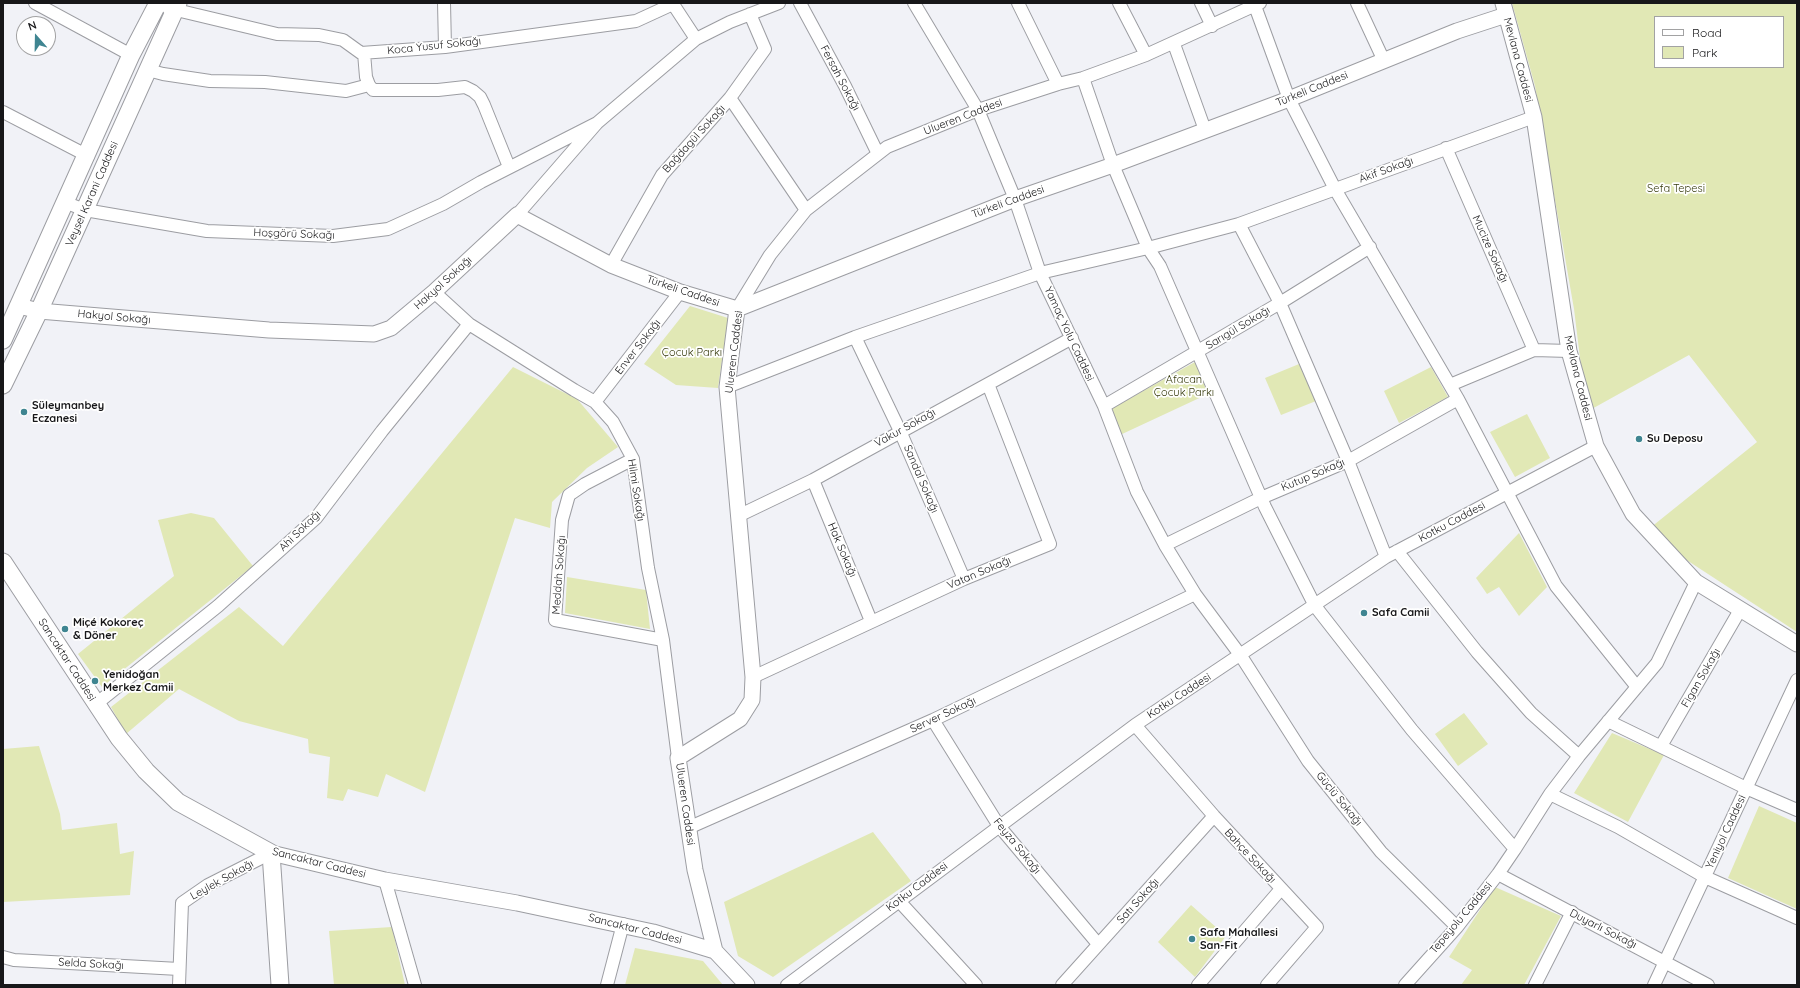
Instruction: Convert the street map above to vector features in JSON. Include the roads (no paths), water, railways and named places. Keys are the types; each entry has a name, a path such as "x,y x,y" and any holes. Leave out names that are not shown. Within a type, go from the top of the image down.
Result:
{"main road":[{"name":"Veysel Karani Caddesi","path":"3,340 20,306 64,202 88,156 131,55 158,4"},
{"name":"Veysel Karani Caddesi","path":"3,384 39,311 176,7"},
{"name":"Sancaktar Caddesi","path":"5,568 118,738 146,771 178,802 271,853"},
{"path":"271,853 280,985"}],"street":[{"path":"35,3 131,55"},
{"path":"444,3 445,47"},
{"name":"Hakyol Sokağı","path":"20,306 39,311 269,330 374,334 392,328 434,292 517,215 597,122 696,39 750,14 779,3"},
{"name":"Fersah Sokağı","path":"800,3 845,86 878,154"},
{"name":"Yamaç Yolu Caddesi","path":"914,3 978,110 1015,199 1040,272 1104,406 1137,492 1165,545 1195,594 1241,656"},
{"path":"1018,3 1058,84"},
{"path":"1119,3 1146,54"},
{"path":"1201,3 1212,26"},
{"path":"1357,3 1384,61"},
{"path":"158,4 176,7 277,34 319,35 343,40 361,53 364,52 368,85 373,90 465,87 480,97 509,167"},
{"name":"Koca Yusuf Sokağı","path":"364,52 445,47 636,21 673,4 696,39"},
{"path":"1257,5 1289,99 1335,189 1458,399 1556,586 1637,686"},
{"name":"Ulueren Caddesi","path":"715,951 695,870 678,758 740,719 752,700 754,677 727,387 737,309 770,255 806,210 887,147 978,110 1058,84 1083,78 1174,44 1257,5"},
{"name":"Türkeli Caddesi","path":"517,215 611,265 680,292 737,309 1015,199 1114,165 1289,99 1457,31 1504,9"},
{"name":"Mevlana Caddesi","path":"1504,9 1534,117 1569,351 1596,446 1633,514 1696,582 1797,644"},
{"name":"Bağdagül Sokağı","path":"611,265 662,175 730,98 764,49 750,14"},
{"path":"1174,44 1205,130"},
{"path":"148,70 163,74 210,81 265,82 346,91 368,85"},
{"path":"1083,78 1114,165 1148,248 1160,266 1261,498 1315,606 1412,730 1515,849"},
{"path":"730,98 806,210"},
{"path":"3,112 88,156"},
{"name":"Akif Sokağı","path":"727,387 855,337 1040,272 1148,248 1239,224 1534,117"},
{"name":"Hoşgörü Sokağı","path":"64,202 85,210 208,232 333,236 388,229 443,204 509,167 597,122"},
{"name":"Mucize Sokağı","path":"1446,148 1534,350"},
{"path":"1239,224 1280,303 1348,461 1386,557"},
{"name":"Sarıgül Sokağı","path":"1104,406 1280,303 1370,247"},
{"name":"Hilmi Sokağı","path":"434,292 468,324 595,402 614,422 633,459 648,568 663,640 678,758"},
{"name":"Enver Sokağı","path":"595,402 680,292"},
{"name":"Ahi Sokağı","path":"96,704 218,606 316,518 382,431 468,324"},
{"name":"Sandal Sokağı","path":"855,337 900,431 964,579"},
{"name":"Vakur Sokağı","path":"738,516 813,480 1072,338"},
{"path":"1450,385 1534,350 1569,351"},
{"name":"Vatan Sokağı","path":"754,677 871,621 964,579 1050,544 988,384"},
{"name":"Kutup Sokağı","path":"1165,545 1261,498 1348,461 1458,399"},
{"name":"Kotku Caddesi","path":"787,985 1135,726 1386,557 1596,446"},
{"name":"Meddah Sokağı","path":"633,459 585,484 570,495 562,520 555,620 663,640"},
{"name":"Hak Sokağı","path":"813,480 871,621"},
{"path":"1397,551 1477,652 1531,713 1579,756"},
{"name":"Tepeyolu Caddesi","path":"1407,984 1457,927 1498,874 1550,794 1608,720 1657,663 1696,582"},
{"name":"Server Sokağı","path":"688,828 933,720 1195,594"},
{"name":"Figan Sokağı","path":"1662,746 1740,610"},
{"name":"Güçlü Sokağı","path":"1241,656 1313,767 1381,852 1457,927"},
{"name":"Yeniyol Caddesi","path":"1654,985 1797,680"},
{"name":"Feyza Sokağı","path":"933,720 999,826 1098,944"},
{"path":"1608,720 1746,788 1797,810"},
{"name":"Bahçe Sokağı","path":"1135,726 1214,816 1317,927 1267,985"},
{"path":"1550,794 1618,827 1705,877 1797,918"},
{"name":"Satı Sokağı","path":"1062,985 1214,816"},
{"name":"Sancaktar Caddesi","path":"271,853 385,880 623,924 715,951"},
{"name":"Leylek Sokağı","path":"179,985 182,903 208,885 271,853"},
{"name":"Duyarlı Sokağı","path":"1498,874 1708,985"},
{"path":"385,880 415,985"},
{"path":"1198,985 1281,889"},
{"path":"899,902 976,985"},
{"path":"1539,984 1572,912"},
{"path":"607,985 623,924"},
{"path":"715,951 747,985"},
{"name":"Selda Sokağı","path":"3,957 14,960 179,969"}],"place":[{"name":"Süleymanbey Eczanesi","path":"24,412"},
{"name":"Su Deposu","path":"1639,439"},
{"name":"Safa Camii","path":"1364,613"},
{"name":"Miçé Kokoreç & Döner","path":"65,629"},
{"name":"Yenidoğan Merkez Camii","path":"95,681"},
{"name":"Safa Mahallesi San-Fit","path":"1192,939"}],"park label":[{"name":"Sefa Tepesi","path":"1676,189"},
{"name":"Çocuk Parkı","path":"692,353"},
{"name":"Afacan Çocuk Parkı","path":"1184,386"}]}
